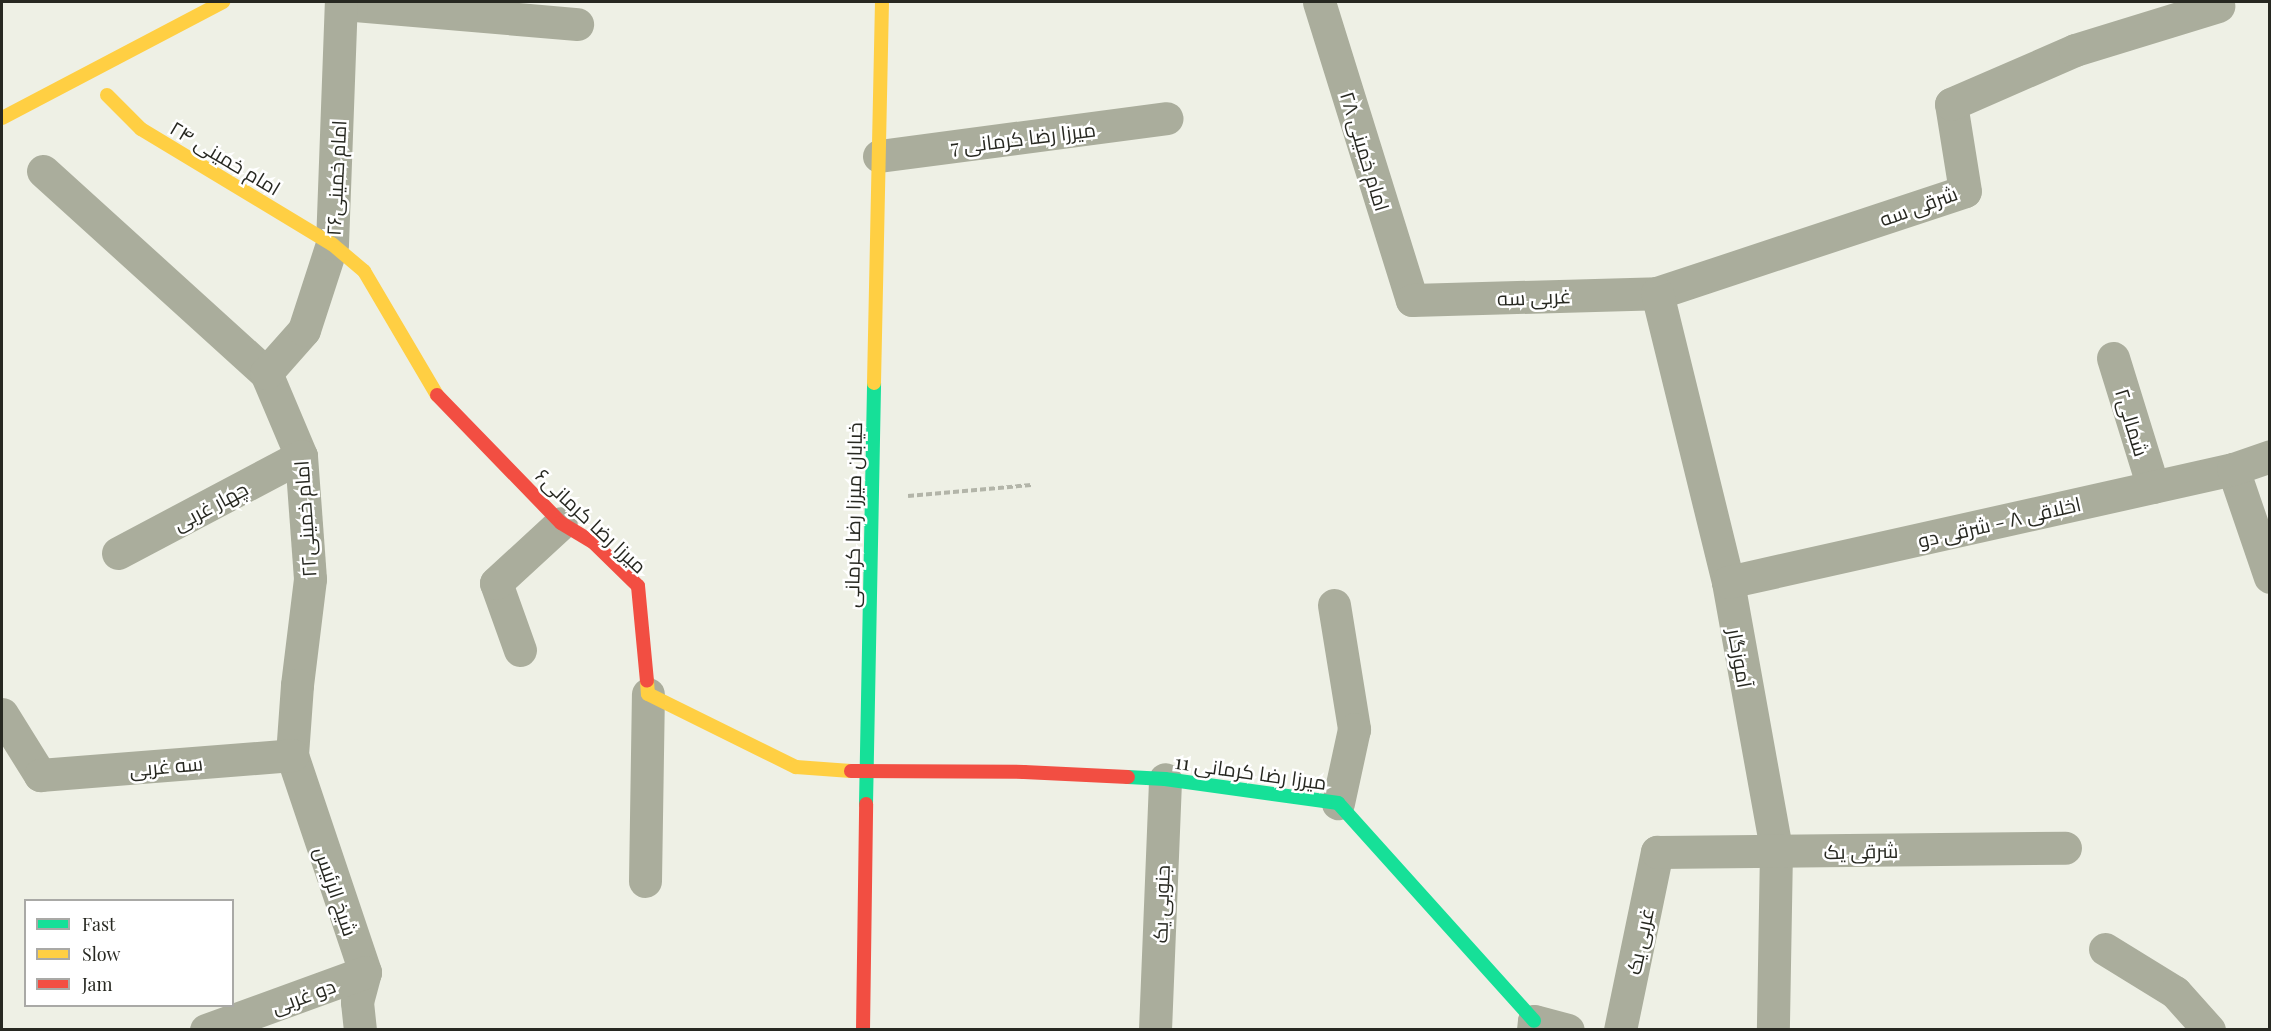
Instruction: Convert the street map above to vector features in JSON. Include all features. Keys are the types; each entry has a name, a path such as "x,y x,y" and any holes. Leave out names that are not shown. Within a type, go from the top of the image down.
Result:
{"street":[{"path":"2,118 224,2"},
{"name":"خیابان میرزا رضا کرمانی","path":"863,1029 882,2"},
{"name":"امام خمینی ۲۸","path":"1319,2 1412,300"},
{"path":"342,3 577,24"},
{"name":"امام خمینی۲۶","path":"266,373 304,330 332,244 342,3"},
{"name":"شرقی سه","path":"1657,293 1965,191 1951,104 2075,50 2217,6"},
{"name":"امام خمینی ۲۴","path":"107,95 141,129 332,244"},
{"name":"میرزا رضا کرمانی 7","path":"879,156 1167,118"},
{"name":"امام خمینی۲۲","path":"44,171 266,373 301,456 310,579 297,685 292,755"},
{"name":"میرزا رضا کرمانی۶","path":"332,244 363,271 439,398 561,523 592,542 638,586 648,694"},
{"name":"غربی سه","path":"1412,300 1657,293"},
{"name":"آموزگار","path":"1657,293 1728,582 1776,850 1773,1029"},
{"name":"شمالی۲","path":"2114,358 2153,487"},
{"name":"چهار غربی","path":"118,553 301,456"},
{"name":"اخلاقی ۸ - شرقی دو","path":"1728,582 2233,469 2270,456"},
{"path":"2233,469 2270,577"},
{"path":"520,650 496,583 561,523"},
{"path":"1334,605 1354,729 1338,803"},
{"path":"645,881 648,694 796,767 866,772"},
{"name":"سه غربی","path":"2,714 40,775 292,755"},
{"name":"شیخ الرئیس","path":"292,755 365,972"},
{"name":"میرزا رضا کرمانی 11","path":"866,772 1024,771 1165,779 1338,803 1534,1025"},
{"name":"جنوبی یک","path":"1155,1029 1165,779"},
{"name":"شرقی یک","path":"1657,852 2065,848"},
{"name":"غربی یک","path":"1620,1029 1657,852"},
{"path":"2105,949 2175,992 2209,1029"},
{"path":"360,1029 357,1002 365,972"},
{"name":"دو غربی","path":"206,1029 365,972"},
{"path":"1534,1025 1568,1029"}],"path":[{"path":"872,499 1032,485"}],"traffic: fast":[{"path":"866,804 874,383"},
{"path":"1128,777 1165,779 1338,803 1534,1021"}],"traffic: slow":[{"path":"2,118 223,2"},
{"path":"874,383 882,2"},
{"path":"107,95 141,129 332,244 364,271 437,395"},
{"path":"647,681 648,694 796,767 851,771"}],"traffic: jam":[{"path":"437,395 561,523 593,542 638,586 647,681"},
{"path":"851,771 1024,772 1128,777"},
{"path":"863,1030 866,804"}]}
